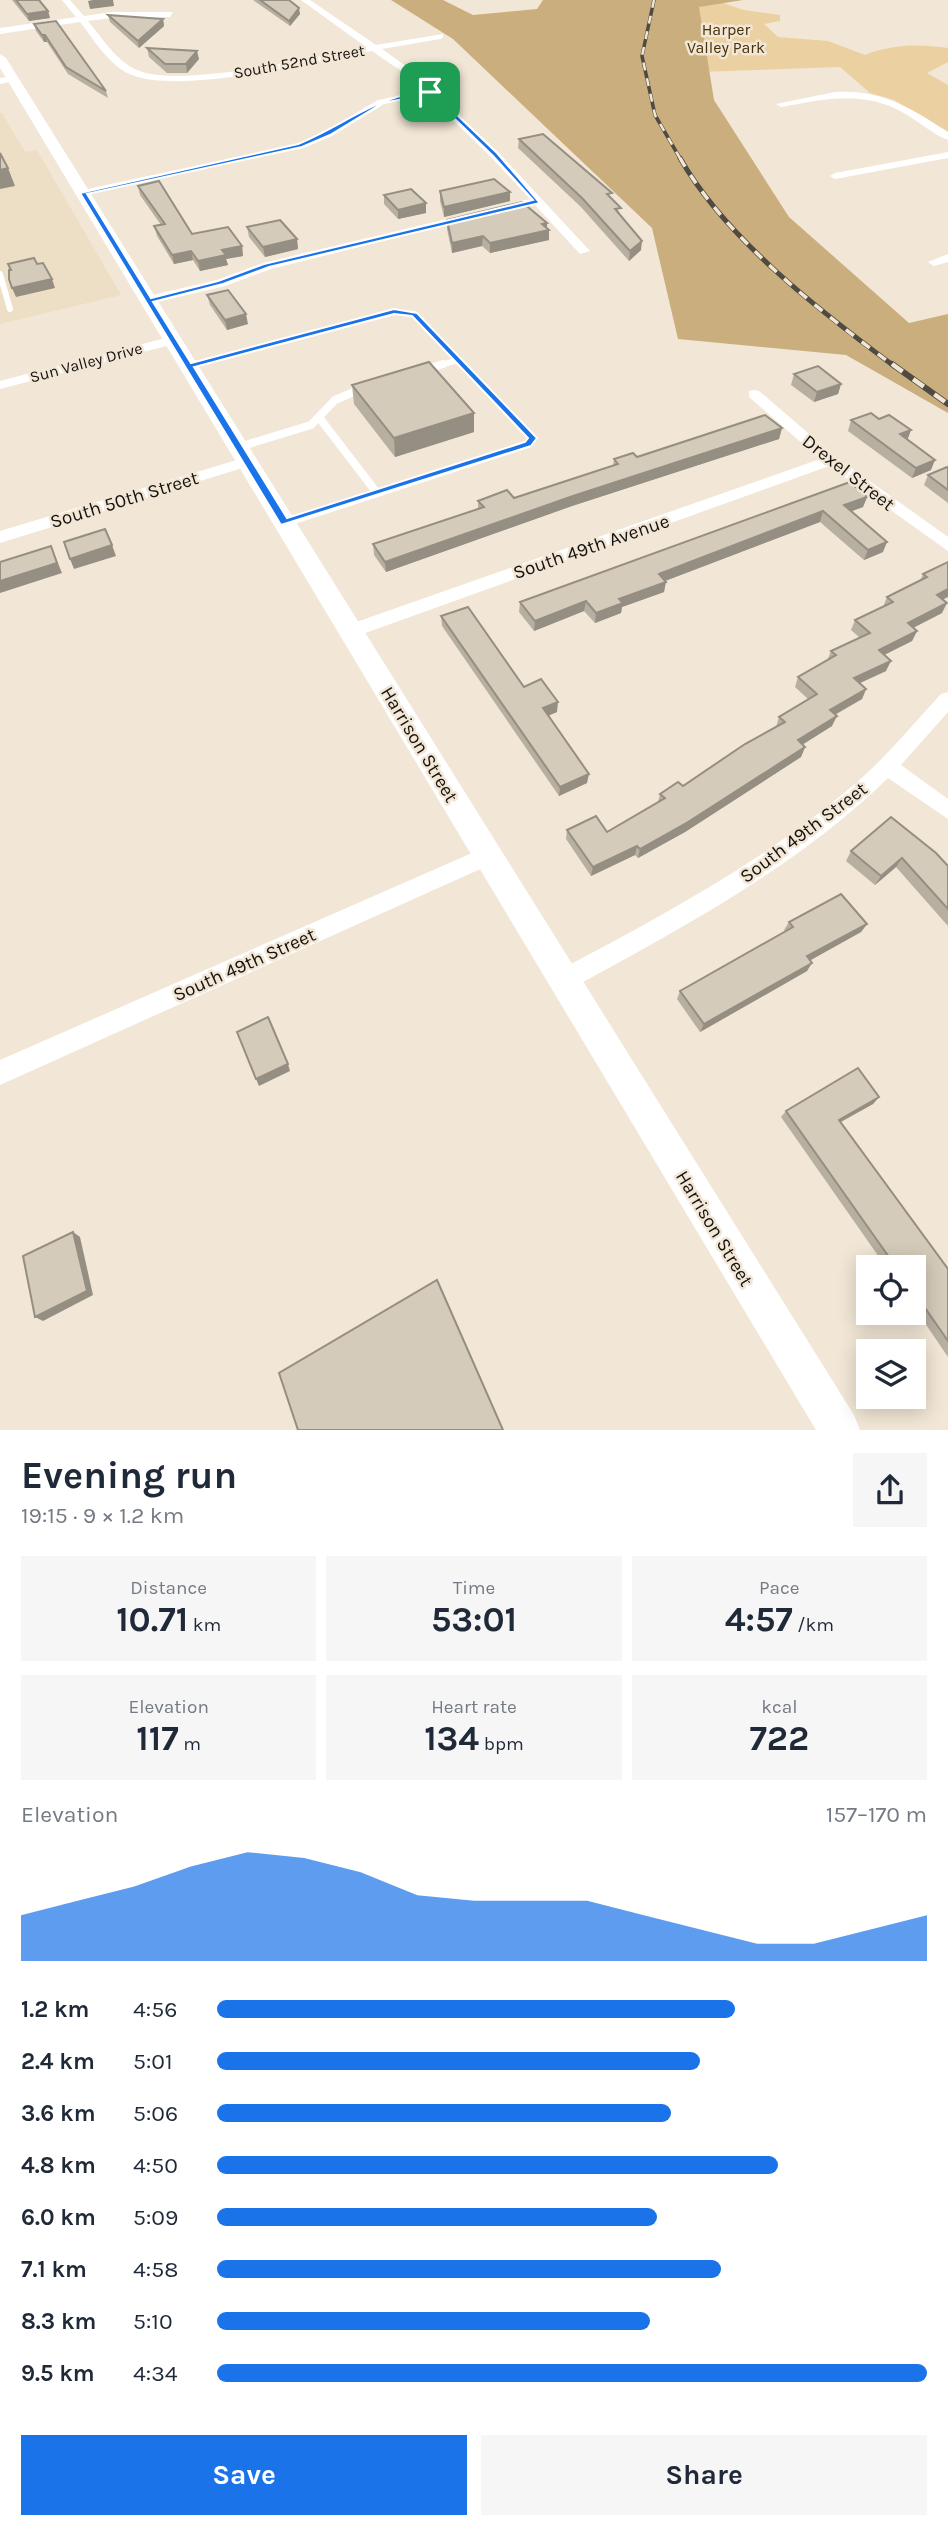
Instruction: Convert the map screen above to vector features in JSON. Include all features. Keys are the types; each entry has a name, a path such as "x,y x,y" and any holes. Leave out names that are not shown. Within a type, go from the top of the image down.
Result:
{"main road":[{"name":"Harrison Street","path":"4,73 149,300 839,1430"}],"street":[{"path":"66,0 118,63 136,73 157,77"},
{"path":"304,0 407,71 495,155 584,251"},
{"path":"0,34 64,26 82,20 119,15 170,14"},
{"name":"South 52nd Street","path":"157,77 219,76 439,36"},
{"path":"83,193 300,146 328,134 381,102 430,92"},
{"path":"781,104 849,94 880,98 948,137"},
{"path":"835,176 948,155"},
{"path":"149,300 221,283 267,266 537,201"},
{"path":"934,262 948,258"},
{"name":"Sun Valley Drive","path":"0,385 173,340"},
{"name":"Drexel Street","path":"754,394 831,460 948,545"},
{"name":"South 50th Street","path":"0,537 243,454"},
{"name":"South 49th Avenue","path":"351,631 831,460"},
{"name":"South 49th Street","path":"564,980 728,887 804,835 887,766 948,699"},
{"path":"887,766 948,810"},
{"name":"South 49th Street","path":"0,1073 488,855"}],"lane":[{"path":"0,274 10,309"},
{"path":"189,366 394,312 414,314 532,438 528,444 285,523"},
{"path":"408,375 458,360"},
{"path":"243,454 321,420 334,401 345,393 370,386"},
{"path":"321,420 377,493"}],"shaded area":[{"path":"391,0 443,0 473,15 537,9 543,0 743,0 699,7 714,100 789,217 909,323 948,314 948,413 846,355 678,339 652,228 453,39"},
{"path":"0,113 25,152 37,150 121,295 0,324"}],"green space":[{"name":"Harper Valley Park","path":"723,3 744,10 780,15 780,21 764,24 778,37 828,41 865,55 906,46 948,48 948,62 927,73 948,85 948,132 894,100 870,93 840,67 698,72 694,21 700,4"}],"building":[{"path":"16,0 39,0 48,11 27,14"},
{"path":"260,0 289,0 299,8 289,21"},
{"path":"108,15 163,19 138,41"},
{"path":"56,21 106,91 66,67 45,35 42,35 34,24"},
{"path":"147,48 197,51 186,64 165,64"},
{"path":"543,134 612,193 607,194 621,208 615,209 642,241 630,251 582,198 519,139"},
{"path":"0,153 8,168 0,170"},
{"path":"494,179 510,192 444,207 440,191"},
{"path":"159,181 192,234 228,227 242,246 222,250 226,255 198,261 191,251 172,255 154,226 165,224 138,186"},
{"path":"411,189 426,203 398,210 384,195"},
{"path":"522,202 547,223 542,224 549,230 490,243 483,236 452,243 447,220"},
{"path":"280,220 297,239 263,247 247,227"},
{"path":"34,258 37,264 43,263 52,279 12,288 8,264"},
{"path":"228,290 246,314 225,320 207,295"},
{"path":"429,362 474,413 394,438 352,385"},
{"path":"818,366 841,384 817,392 794,374"},
{"path":"871,413 879,419 889,415 911,430 900,434 935,460 916,468 851,420"},
{"path":"765,415 782,428 573,496 385,562 373,544 484,507 478,501 507,490 514,498 618,464 614,459 633,453 637,457"},
{"path":"948,468 948,490 928,475"},
{"path":"850,482 867,497 844,505 887,542 868,550 823,511 659,574 666,582 619,599 623,603 596,613 586,601 535,621 520,602"},
{"path":"105,529 112,545 70,559 64,542"},
{"path":"51,546 57,563 0,581 0,562"},
{"path":"948,562 948,589 937,595 947,603 908,623 917,631 879,650 891,661 854,678 866,689 830,710 837,716 798,740 805,747 688,822 640,849 637,846 593,867 567,830 596,816 607,832 665,798 660,794 678,782 683,786 745,744 785,722 779,717 817,694 798,677 836,655 831,651 870,633 855,620 893,602 887,597 927,577 923,574"},
{"path":"468,607 524,687 541,679 558,702 543,708 589,774 560,787 441,616"},
{"path":"891,817 948,866 948,909 902,858 881,876 851,851"},
{"path":"841,894 867,924 807,956 812,963 704,1024 680,991 793,927 789,922"},
{"path":"268,1017 288,1064 256,1079 237,1032"},
{"path":"858,1068 879,1097 839,1120 948,1269 948,1341 926,1309 926,1255 888,1255 786,1111"},
{"path":"73,1232 87,1291 35,1317 23,1256"},
{"path":"437,1280 503,1430 298,1430 279,1373"}],"railway":[{"path":"654,0 642,56 655,115 681,160"},
{"path":"680,158 699,188 748,245 836,322 894,366"},
{"path":"892,364 948,404"}],"route":[{"path":"430,92 495,155 537,201 267,266 221,283 149,300 189,366 394,312 414,314 532,438 528,444 285,523 83,193 300,146 328,134 381,102 430,92"}]}
